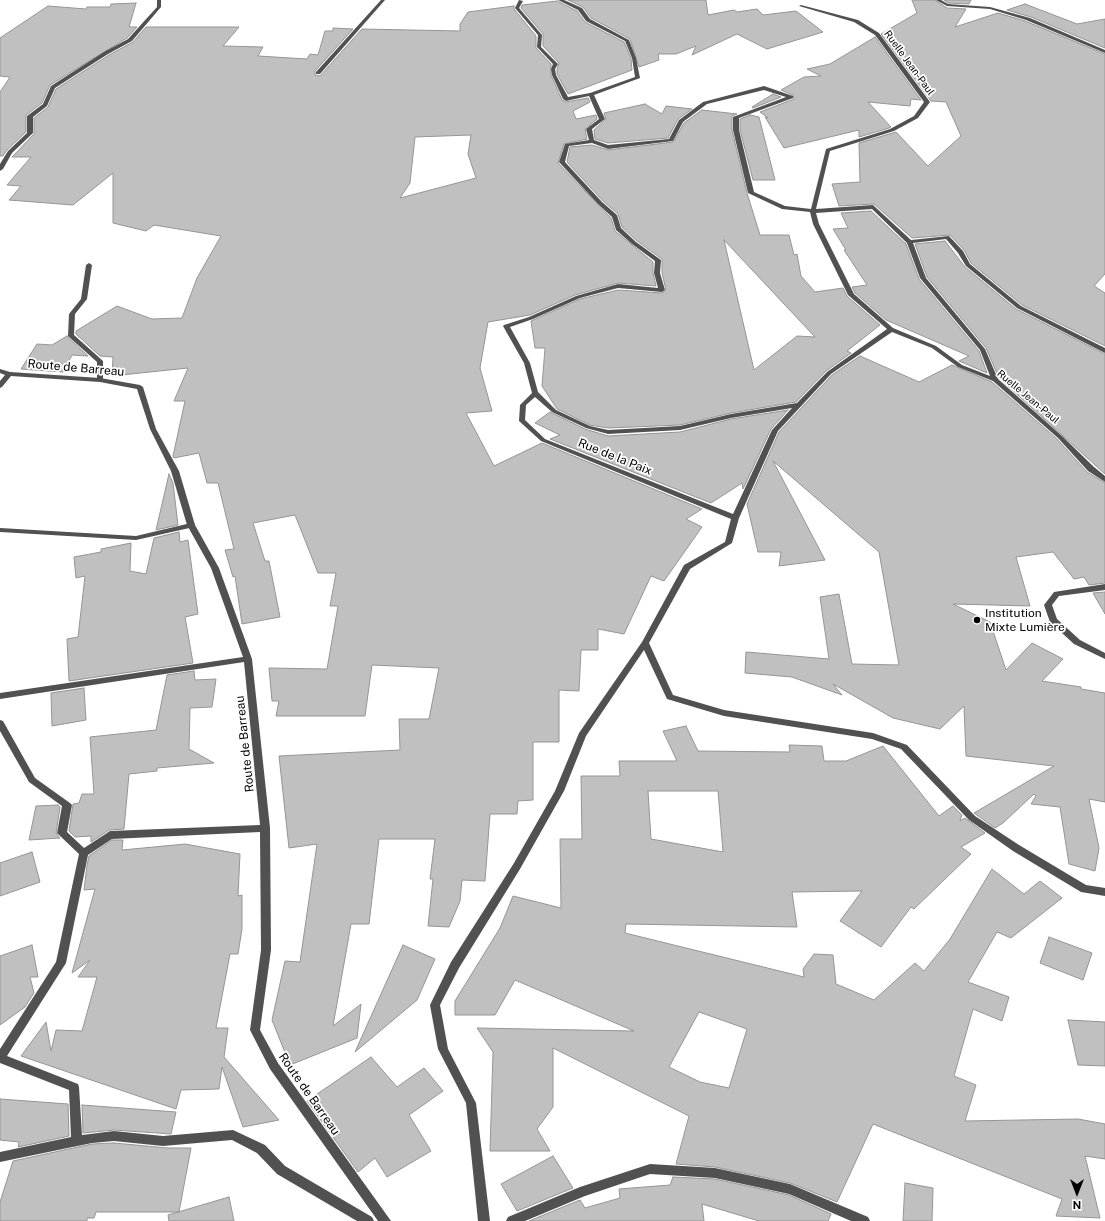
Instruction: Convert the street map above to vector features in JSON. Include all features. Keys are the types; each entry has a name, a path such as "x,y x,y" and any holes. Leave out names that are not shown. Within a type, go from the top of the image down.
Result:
{"street":[{"path":"0,169 10,152 30,133 30,116 45,105 53,87 92,61 130,40 145,21 159,7 159,0"},
{"path":"318,73 383,0"},
{"path":"515,0 524,1"},
{"path":"524,1 517,8 540,36 539,47 556,64 552,69 566,99 591,94 638,78 634,58 627,40 588,20 580,9 560,0"},
{"path":"938,0 947,5 990,8 1028,19 1105,52"},
{"name":"Ruelle Jean-Paul","path":"801,6 856,21 877,34 927,102 916,117 892,130 828,150 813,211 816,224 851,295 890,329 934,347 960,366 995,380 1060,437 1091,469 1105,480"},
{"path":"797,405 731,416 680,428 608,432 588,427 554,411 535,394 527,363 506,326 531,318 578,297 618,286 662,290 657,273 658,260 634,243 618,229 615,216 600,204 562,162 567,145 592,140 608,147 671,140 681,121 705,103 764,88 791,96 736,117 736,130 751,193 784,208 813,211 873,207 910,242 923,278 984,350 995,380"},
{"path":"591,94 602,119 589,129 592,140"},
{"path":"910,242 947,237 961,252 968,265 1019,307 1105,351"},
{"path":"89,265 84,299 72,314 71,336 100,361 100,380"},
{"path":"484,1221 471,1104 444,1049 435,1005 455,965 517,866 560,791 582,735 645,643 687,567 728,543 735,518 775,430 797,405 829,373 890,329"},
{"name":"Route de Barreau","path":"0,371 9,374 100,380 140,387 152,429 175,471 191,525 215,568 248,659 265,828 266,950 255,1030 274,1066 385,1221"},
{"path":"0,386 9,374"},
{"name":"Rue de la Paix","path":"535,394 523,405 522,421 543,440 735,518"},
{"path":"0,530 136,538 191,525"},
{"path":"1105,587 1057,594 1048,605 1053,620 1077,642 1105,656"},
{"path":"645,643 670,697 724,713 873,736 904,747 972,818 1016,848 1084,889 1105,892"},
{"path":"0,696 248,659"},
{"path":"0,723 32,780 67,805 62,833 84,853"},
{"path":"77,1141 74,1087 0,1058 61,963 84,853 110,836 265,828"},
{"path":"0,1157 77,1141 114,1136 163,1141 233,1135 261,1149 281,1170 368,1221"},
{"path":"512,1221 584,1191 650,1169 715,1173 790,1189 864,1221"}],"building":[{"path":"568,0 706,0 708,15 734,10 737,12 757,9 763,15 796,11 823,32 767,49 737,34 692,55 696,46 676,54 658,54 659,60 639,67 630,39 591,18 583,7"},
{"path":"912,0 935,0 947,8 966,9 955,27 998,13 1025,21 1105,54 1105,274 1094,286 1105,293 1105,346 1022,305 971,263 964,250 950,235 912,238 874,204 839,206 832,184 860,182 859,143 896,132 928,166 961,136 946,102 931,101 881,34 917,13"},
{"path":"944,0 971,0 969,4 948,3"},
{"path":"557,1 577,11 585,22 624,42 631,58 632,70 568,94 557,74 559,63 543,46 543,34 521,8 522,5"},
{"path":"136,3 129,27 137,27 127,38 50,85 42,103 26,115 26,132 7,150 3,156 0,156 0,92 10,77 0,76 0,38 48,6 86,9 87,7 110,7 111,4"},
{"path":"1025,4 1077,24 1105,19 1105,48 1031,17 1007,10"},
{"path":"514,6 514,9 536,36 536,48 551,64 551,75 562,100 566,102 588,98 590,102 573,111 576,119 596,115 597,119 585,129 587,139 564,144 558,163 611,218 615,231 653,262 653,273 656,286 618,283 575,295 530,315 488,322 480,368 492,411 466,413 494,466 542,443 702,509 686,519 702,527 664,581 651,576 624,634 598,629 598,650 581,650 579,691 559,690 559,742 533,742 533,800 518,801 517,814 490,814 485,881 462,880 460,901 449,927 428,926 433,879 430,879 435,839 379,839 369,924 351,924 333,1026 361,1004 357,1038 290,1065 272,1020 285,961 300,962 317,844 289,848 279,756 400,750 399,719 429,719 439,668 372,665 365,716 276,716 279,701 272,701 269,668 327,669 338,606 330,606 336,573 318,573 295,515 253,523 265,561 269,561 280,617 242,624 235,576 233,577 225,550 234,549 218,483 207,483 199,453 174,458 173,456 185,401 174,401 188,368 112,376 113,357 100,356 76,334 76,331 117,306 152,319 182,318 197,278 221,236 154,225 146,231 113,223 113,173 73,205 9,200 21,186 7,185 31,157 12,157 34,134 34,118 48,107 56,89 109,55 133,42 146,27 239,27 223,46 263,47 258,56 307,59 310,54 318,55 325,31 333,31 333,28 353,29 315,71 315,75 320,76 362,29 460,31 460,24 468,12","holes":["471,135 468,154 476,178 400,198 410,183 415,137"]},
{"path":"875,37 921,100 911,99 910,106 868,102 891,127 889,128 859,137 859,130 784,148 765,117 768,118 760,112 794,99 793,95 781,90 804,77 821,76 807,69 830,64"},
{"path":"773,94 781,97 753,108 752,107"},
{"path":"645,104 662,114 666,106 692,109 678,119 668,138 608,143 595,139 594,130 606,119 604,113"},
{"path":"702,110 737,114 732,116 732,130 747,193 760,235 789,235 794,255 797,254 801,276 815,292 843,288 847,296 880,325 847,351 851,353 826,371 796,402 731,413 680,425 608,428 590,425 557,409 542,386 545,348 535,348 531,321 580,299 618,290 662,293 666,290 662,273 662,259 637,241 622,227 618,214 603,201 567,162 570,147 592,145 608,150 673,142 684,123","holes":["724,240 815,337 797,336 754,370"]},
{"path":"750,115 759,117 775,180 753,180 740,130 740,119"},
{"path":"871,211 906,244 919,279 979,351 987,373 959,361 969,356 886,320 855,293 852,287 867,285 844,250 846,250 833,229 848,228 841,213"},
{"path":"945,241 965,267 1016,309 1105,354 1105,474 999,378 986,348 927,277 915,244"},
{"path":"67,336 88,356 72,355 63,372 21,369 37,344 52,345"},
{"path":"860,356 919,382 952,365 992,382 1057,439 1087,472 1105,483 1105,583 1089,585 1084,577 1074,579 1053,552 1016,557 1030,606 953,604 990,622 1006,670 1032,643 1063,659 1042,681 1081,687 1081,689 1105,693 1105,802 1089,799 1099,848 1095,871 1069,864 1060,807 1031,804 1036,796 1034,794 1003,823 995,828 974,813 1054,766 966,756 964,706 940,729 893,718 833,684 842,695 792,677 745,673 746,652 829,659 820,597 839,594 852,664 899,665 879,552 773,461 825,560 779,566 781,552 758,552 747,504 779,432 832,375"},
{"path":"788,410 771,429 743,489 742,483 711,503 550,439 560,435 535,423 550,412 585,429 608,436 680,432 731,419"},
{"path":"169,474 173,483 178,525 156,530"},
{"path":"179,532 180,542 188,540 198,614 185,617 193,663 69,681 67,639 78,637 85,576 76,578 74,557 101,552 101,549 131,543 130,571 146,574 154,538"},
{"path":"1105,592 1105,614 1093,593"},
{"path":"194,671 195,680 216,679 212,707 190,708 189,749 214,763 157,768 157,771 129,774 124,829 109,830 91,842 91,836 75,837 69,831 73,804 79,803 82,794 94,794 90,737 156,730 167,675"},
{"path":"84,688 86,720 52,726 51,693"},
{"path":"686,726 698,751 790,752 789,745 822,746 824,761 846,761 883,746 939,816 953,806 962,815 960,821 965,818 985,833 961,847 971,854 914,909 911,907 881,947 840,921 862,891 792,892 797,927 626,924 625,933 804,977 803,969 814,954 833,955 836,984 874,1000 915,963 924,971 950,939 992,869 1024,894 1040,881 1062,898 1011,938 997,932 968,982 1009,997 1002,1021 973,1009 954,1076 976,1085 965,1121 1078,1119 1105,1124 1105,1159 1085,1156 1100,1218 1056,1216 1062,1199 873,1124 837,1202 790,1183 715,1167 676,1164 689,1116 553,1048 553,1107 537,1129 550,1151 490,1151 493,1052 477,1028 634,1031 515,980 495,1015 455,1015 455,1001 500,928 513,896 561,908 560,839 582,839 581,776 620,776 619,761 677,761 663,731","holes":["648,791 718,791 723,852 651,839","699,1012 747,1029 729,1088 700,1082 669,1067"]},
{"path":"58,805 60,807 56,833 60,838 29,840 36,806"},
{"path":"112,840 123,840 122,850 185,844 240,854 238,896 242,895 242,929 238,954 230,954 216,1028 228,1028 224,1057 279,1120 243,1127 222,1067 219,1089 181,1090 176,1109 21,1056 46,1022 51,1051 56,1030 82,1031 97,977 78,977 90,960 72,973 95,889 84,890 87,865 89,856"},
{"path":"32,852 40,882 0,896 0,863"},
{"path":"1049,937 1092,953 1083,980 1040,963"},
{"path":"32,945 38,977 30,977 34,993 25,1007 0,1025 0,956"},
{"path":"403,945 435,959 417,1000 355,1052"},
{"path":"1068,1020 1105,1022 1105,1066 1078,1065"},
{"path":"371,1057 397,1087 424,1068 443,1091 409,1115 431,1151 387,1177 375,1158 358,1172 307,1101"},
{"path":"0,1099 68,1104 69,1136 18,1147 19,1142 0,1140"},
{"path":"82,1105 176,1112 171,1134 114,1130 83,1133"},
{"path":"114,1143 168,1148 191,1148 179,1212 96,1212 94,1218 87,1218 87,1221 0,1221 0,1202 13,1161 92,1144"},
{"path":"553,1156 573,1188 517,1211 501,1184"},
{"path":"673,1177 715,1179 789,1195 831,1214 828,1221 759,1221 702,1204 704,1221 529,1221 580,1200 585,1208 620,1198 619,1189 670,1185"},
{"path":"905,1183 933,1188 932,1221 903,1221"},
{"path":"229,1197 234,1221 169,1221 168,1215"}],"place":[{"name":"Institution Mixte Lumière","path":"977,620"}]}
